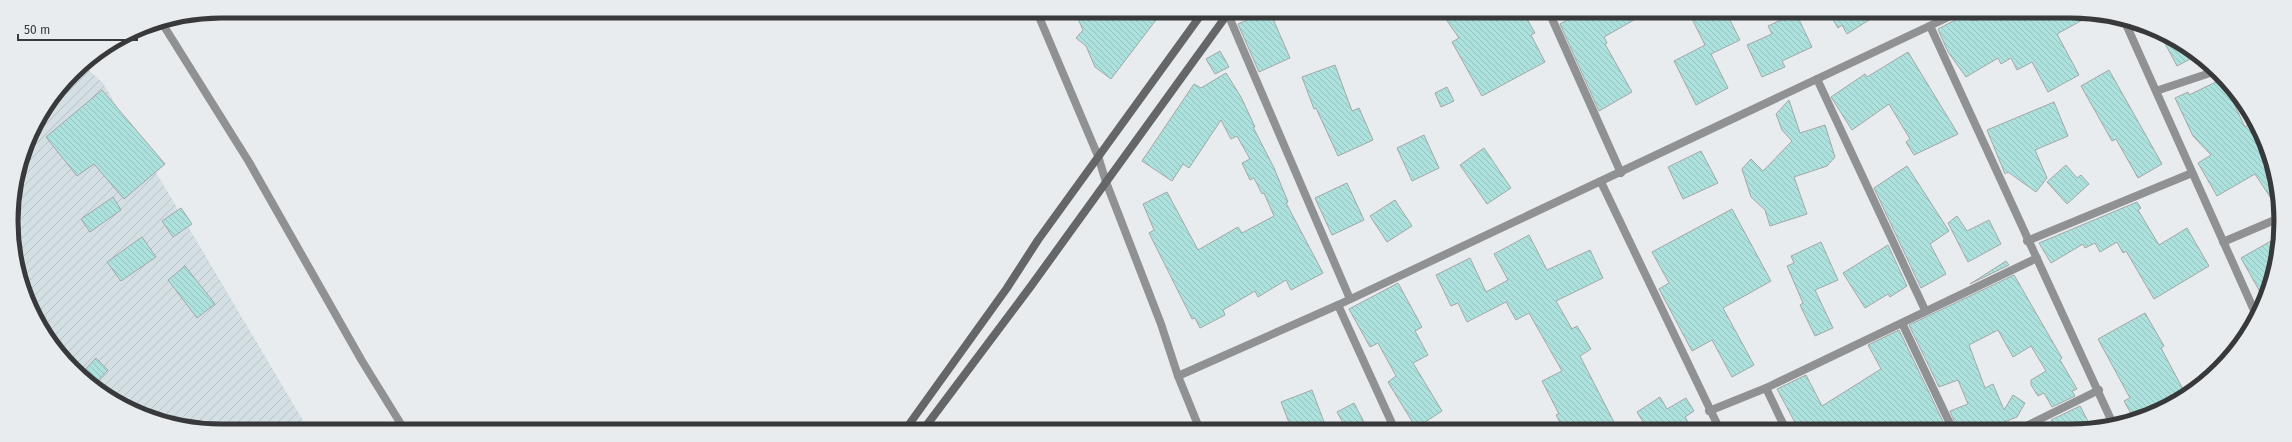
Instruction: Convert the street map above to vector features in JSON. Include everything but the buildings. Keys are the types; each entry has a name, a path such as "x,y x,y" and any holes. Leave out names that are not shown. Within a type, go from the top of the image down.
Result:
{"street":[{"path":"1040,18 1098,156 1106,182 1161,324 1178,376 1198,424"},
{"path":"909,424 1007,288 1038,240 1199,18"},
{"path":"928,424 1031,286 1224,18"},
{"path":"1230,18 1350,299"},
{"path":"1552,18 1621,173"},
{"path":"1178,376 1338,305 1621,173 1947,18"},
{"path":"164,26 248,162 362,362 401,424"},
{"path":"1930,26 2028,241 2099,390 2111,420"},
{"path":"2127,26 2254,310"},
{"path":"2156,91 2210,73"},
{"path":"1817,79 1925,310"},
{"path":"2028,241 2192,173"},
{"path":"1601,182 1717,424"},
{"path":"2223,242 2274,220"},
{"path":"1709,411 1766,388 1902,323 1925,310 2037,258"},
{"path":"1338,305 1392,424"},
{"path":"1902,323 1950,424"},
{"path":"1766,388 1783,424"},
{"path":"2030,424 2099,390"}],"shaded area":[{"path":"87,68 103,83 305,424 208,424 168,417 143,409 119,397 87,374 68,355 52,334 33,299 22,261 18,234 18,208 22,181 33,143 45,119 68,87"}]}
